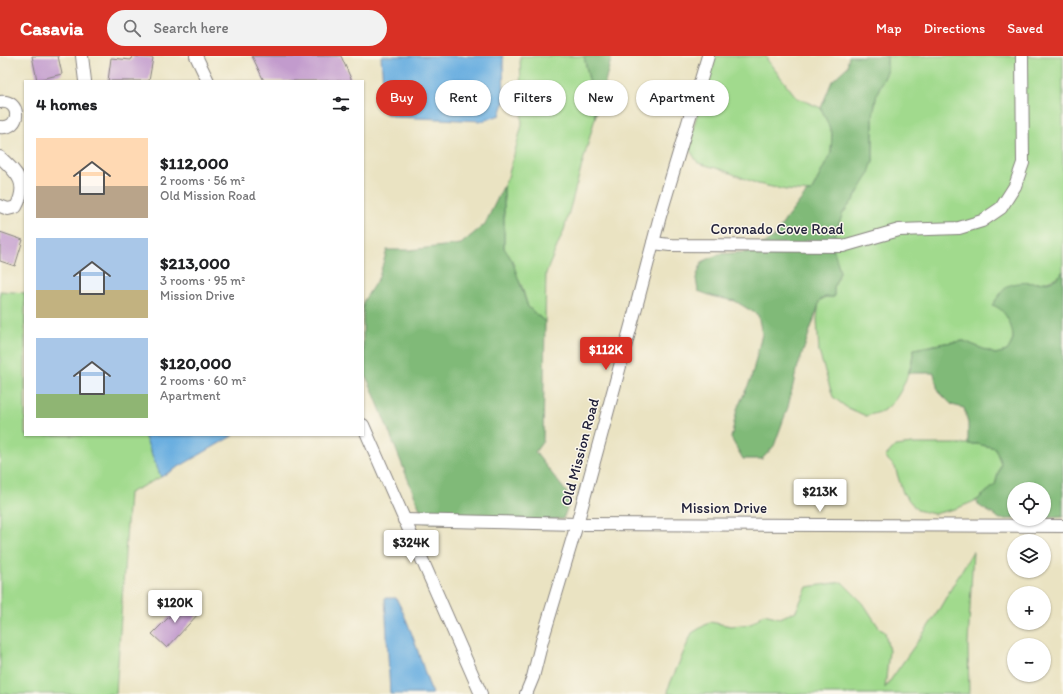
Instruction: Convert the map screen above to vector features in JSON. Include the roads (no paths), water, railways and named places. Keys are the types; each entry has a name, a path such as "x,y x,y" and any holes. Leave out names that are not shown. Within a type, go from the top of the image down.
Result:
{"street":[{"path":"82,56 85,76"},
{"path":"85,76 92,56"},
{"path":"196,56 208,80"},
{"name":"Old Mission Road","path":"526,694 533,678 542,641 577,524 660,216 708,56"},
{"name":"Coronado Cove Road","path":"653,243 670,245 843,246 899,230 959,228 982,221 1001,208 1015,186 1023,163 1022,56"},
{"path":"0,102 8,102 20,107 14,122 8,127 0,128"},
{"path":"0,157 15,172 21,182 22,190 21,199 16,207 8,208 0,206"},
{"path":"364,427 481,694"},
{"name":"Mission Drive","path":"404,520 577,524 1063,526"}],"water":[{"path":"381,56 503,56 504,80 499,80 499,115 483,121 392,116 427,116 427,80 383,80"},
{"path":"144,436 232,436 161,477"},
{"path":"385,598 396,598 402,609 416,645 432,694 390,694"}]}
